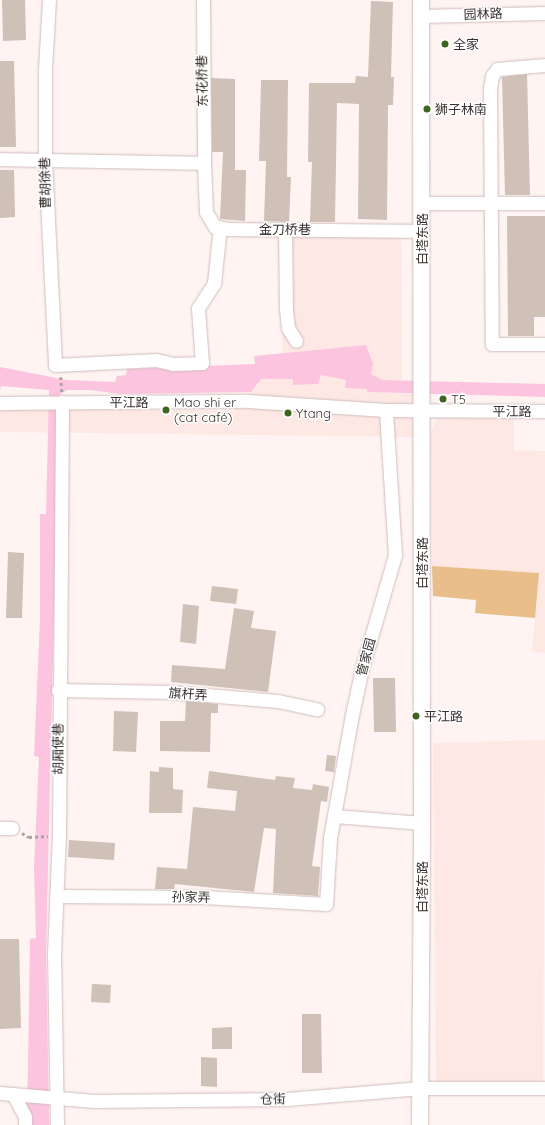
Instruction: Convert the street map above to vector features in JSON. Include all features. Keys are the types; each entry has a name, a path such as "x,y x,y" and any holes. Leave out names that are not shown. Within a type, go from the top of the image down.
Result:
{"main road":[{"name":"白塔东路","path":"420,1125 422,823 421,0"}],"street":[{"name":"曹胡徐巷","path":"49,0 45,69 45,159 58,370"},
{"name":"东花桥巷","path":"203,0 204,163"},
{"name":"园林路","path":"420,16 545,13"},
{"path":"545,65 503,67 497,69 492,76 492,344 545,344"},
{"path":"0,160 45,159 204,163 206,212 215,227 220,227 214,283 198,308 202,363 172,364 156,360 58,370"},
{"path":"422,204 545,203"},
{"name":"金刀桥巷","path":"220,227 422,231"},
{"path":"285,229 286,309 288,328 296,341"},
{"name":"平江路","path":"0,403 248,401 386,410 422,406 545,411"},
{"name":"胡厢使巷","path":"57,1125 55,1096 54,953 58,690 58,403"},
{"name":"管家园","path":"326,904 326,867 362,668 395,555 386,410"},
{"name":"旗杆弄","path":"58,690 171,692 278,701 317,709"},
{"path":"335,816 422,823"},
{"name":"孙家弄","path":"56,896 204,897 326,904"},
{"name":"仓街","path":"10,1094 55,1096 94,1101 287,1099 421,1088 545,1088"},
{"path":"10,1094 25,1117 25,1125"}],"path":[{"path":"58,370 62,386"},
{"path":"29,837 46,836"}],"shaded area":[{"path":"277,232 401,234 402,380 382,380 371,374 372,364 366,345 283,353"},
{"path":"366,345 373,364 371,374 382,380 545,384 545,397 367,392 367,389 345,388 346,380 321,375 318,384 293,385 293,379 261,379 251,392 120,394 90,390 67,390 59,395 46,952 49,1125 27,1125 30,939 36,938 34,867 39,757 34,756 40,619 40,514 46,514 49,390 1,386 0,390 0,367 67,380 115,382 117,376 126,375 127,369 255,364 254,356"},
{"path":"321,375 347,380 345,388 367,389 367,392 413,394 413,437 0,432 0,408 234,411 261,379 293,379 293,385 318,384"},
{"path":"514,414 514,450 545,451 545,653 532,652 539,573 432,566 431,432 436,420 445,415"},
{"path":"432,566 539,573 535,618 475,613 476,600 433,596"},
{"path":"545,740 543,1085 436,1088 433,743"}],"building":[{"path":"2,0 25,0 26,40 3,41"},
{"path":"371,1 393,2 391,77 394,77 393,105 388,105 387,220 358,219 359,104 337,103 335,222 310,222 312,162 308,162 309,83 355,83 356,76 368,77"},
{"path":"0,61 14,61 16,147 0,147"},
{"path":"527,74 530,195 505,195 502,77"},
{"path":"211,78 235,79 235,170 246,170 245,221 220,219 223,152 212,152"},
{"path":"261,80 288,80 287,177 291,177 289,222 264,221 266,161 259,161"},
{"path":"0,170 14,170 15,217 0,218"},
{"path":"507,216 545,216 545,317 534,317 534,336 508,336"},
{"path":"8,552 24,553 22,618 6,618"},
{"path":"212,586 238,589 236,604 210,601"},
{"path":"183,604 199,606 196,644 180,642"},
{"path":"234,608 254,611 251,628 276,631 268,692 171,682 172,665 225,669"},
{"path":"373,678 395,678 396,732 374,732"},
{"path":"186,701 218,704 218,713 211,713 210,752 160,751 160,721 185,721"},
{"path":"114,711 138,712 136,752 113,751"},
{"path":"327,755 336,756 334,772 325,771"},
{"path":"159,767 173,768 173,789 183,790 182,813 149,813 150,771 159,772"},
{"path":"209,771 275,780 276,776 295,778 293,788 312,790 313,784 329,787 327,802 321,801 312,866 320,867 318,896 273,893 276,829 264,828 254,892 175,884 174,889 155,889 157,867 187,869 193,807 235,811 237,791 207,788"},
{"path":"69,840 115,843 114,860 68,857"},
{"path":"0,939 19,939 21,1028 0,1029"},
{"path":"92,984 111,985 110,1003 91,1002"},
{"path":"302,1014 321,1014 322,1073 302,1073"},
{"path":"232,1027 232,1049 212,1049 212,1028"},
{"path":"201,1057 217,1058 217,1087 201,1086"}],"place":[{"name":"全家","path":"445,44"},
{"name":"狮子林南","path":"427,109"},
{"name":"T5","path":"443,399"},
{"name":"Mao shi er (cat café)","path":"166,410"},
{"name":"Ytang","path":"288,413"},
{"name":"平江路","path":"416,716"}]}
